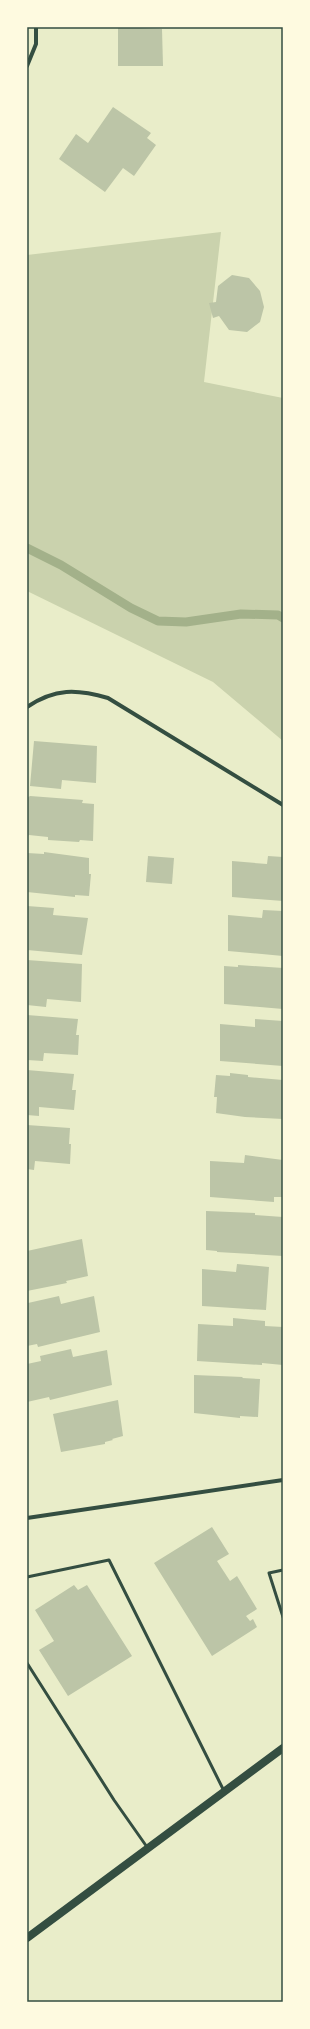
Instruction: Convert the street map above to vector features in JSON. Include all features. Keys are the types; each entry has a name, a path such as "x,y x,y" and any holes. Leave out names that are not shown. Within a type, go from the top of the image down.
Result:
{"main road":[{"path":"27,1938 283,1748"}],"street":[{"path":"27,66 36,44 36,27"},
{"path":"27,707 46,696 66,691 81,691 108,698 283,805"},
{"path":"27,1518 283,1480"}],"lane":[{"path":"27,1577 109,1560 224,1791"},
{"path":"283,1570 268,1573 283,1617"},
{"path":"27,1663 114,1800 148,1848"}],"green space":[{"path":"221,232 204,382 283,398 283,741 213,682 27,591 27,255"}],"building":[{"path":"118,27 162,29 163,66 118,66"},
{"path":"113,107 151,133 147,138 156,145 134,176 123,168 105,192 59,159 76,134 88,143"},
{"path":"232,275 249,278 260,291 264,307 260,322 247,332 229,330 219,316 213,318 209,303 216,302 218,286"},
{"path":"34,741 97,746 96,783 62,780 61,789 30,786"},
{"path":"30,796 83,800 82,803 94,804 93,841 80,840 79,842 48,840 48,837 29,835 27,837 27,798"},
{"path":"44,852 89,858 89,874 91,874 89,896 75,895 75,897 27,892 27,853 44,854"},
{"path":"148,856 174,858 172,884 146,882"},
{"path":"268,856 283,857 283,901 232,897 232,861 267,864"},
{"path":"27,906 54,908 53,915 88,918 82,955 27,950"},
{"path":"263,910 283,911 283,956 228,951 228,915 262,918"},
{"path":"27,960 82,964 81,1002 47,999 46,1007 27,1005"},
{"path":"238,965 283,968 283,1009 224,1004 224,966 238,967"},
{"path":"27,1015 78,1019 76,1035 79,1035 78,1055 44,1053 43,1061 27,1060"},
{"path":"255,1019 283,1021 283,1066 220,1061 220,1024 255,1027"},
{"path":"27,1070 74,1074 72,1090 76,1090 74,1110 39,1107 39,1116 27,1115"},
{"path":"230,1073 248,1075 248,1077 283,1080 283,1119 245,1117 216,1113 217,1097 214,1097 216,1075 230,1076"},
{"path":"27,1125 70,1128 70,1164 35,1161 34,1170 27,1169"},
{"path":"245,1155 283,1160 283,1197 274,1197 274,1202 210,1197 210,1161 244,1163"},
{"path":"206,1211 255,1213 255,1215 283,1217 283,1256 206,1250"},
{"path":"82,1239 88,1276 66,1281 67,1283 27,1291 27,1251"},
{"path":"237,1264 269,1267 266,1310 202,1306 202,1269 236,1272"},
{"path":"59,1296 61,1304 94,1296 100,1332 38,1347 37,1344 27,1346 28,1303"},
{"path":"233,1318 265,1321 265,1326 283,1327 283,1365 197,1361 198,1324 233,1326"},
{"path":"71,1349 73,1357 107,1350 112,1385 50,1400 49,1397 27,1402 27,1364 41,1361 40,1356"},
{"path":"194,1375 260,1379 258,1417 240,1416 240,1418 194,1413"},
{"path":"118,1400 123,1436 105,1442 105,1444 61,1452 53,1414"},
{"path":"212,1527 229,1554 217,1561 230,1581 237,1576 257,1609 246,1616 250,1621 253,1619 257,1627 212,1656 154,1563"},
{"path":"74,1585 78,1590 87,1585 132,1656 68,1696 39,1650 54,1641 35,1610"}],"waterway":[{"path":"27,548 61,565 131,608 158,621 186,622 241,614 278,615 283,618"}]}
